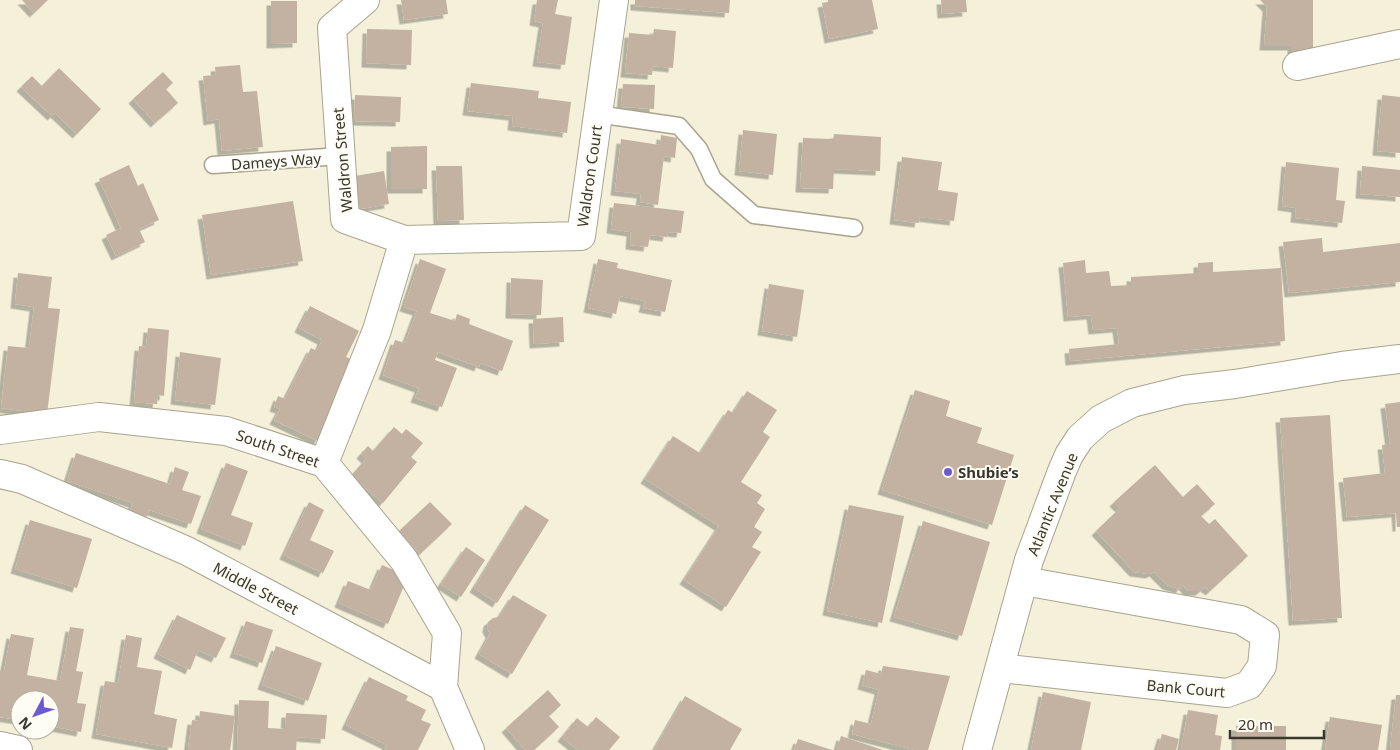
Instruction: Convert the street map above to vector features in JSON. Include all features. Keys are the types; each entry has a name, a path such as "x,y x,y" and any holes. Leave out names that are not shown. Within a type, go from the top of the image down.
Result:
{"street":[{"name":"Waldron Street","path":"365,0 332,28 345,219 404,240"},
{"name":"Waldron Court","path":"404,240 580,236 614,0"},
{"path":"1297,66 1400,44"},
{"path":"324,463 377,330 404,240"},
{"name":"Atlantic Avenue","path":"978,750 1029,560 1069,455 1080,438 1101,419 1132,403 1184,390 1400,359"},
{"name":"South Street","path":"0,430 99,417 109,418 226,431 324,463 404,560 447,633 443,687"},
{"name":"Middle Street","path":"0,474 22,479 187,551 443,687"},
{"name":"Bank Court","path":"1000,668 1227,693 1250,685 1262,666 1265,635 1241,620 1024,581"},
{"path":"443,687 470,750"},
{"path":"0,746 18,750"}],"lane":[{"path":"597,114 679,126 699,150 714,179 754,215 854,228"},
{"name":"Dameys Way","path":"213,165 340,156"}],"building":[{"path":"22,0 48,0 34,13"},
{"path":"401,0 446,0 448,14 404,20"},
{"path":"537,0 558,0 555,14 572,17 565,65 537,62 543,23 534,21"},
{"path":"635,0 730,0 729,13 635,6"},
{"path":"828,0 872,0 878,29 829,39 822,3 828,2"},
{"path":"941,0 966,0 967,12 942,14"},
{"path":"1260,0 1313,0 1313,52 1292,52 1292,46 1264,46 1267,7"},
{"path":"271,1 297,1 297,43 271,44"},
{"path":"367,29 412,30 411,65 366,63"},
{"path":"654,29 676,31 673,68 653,66 652,75 625,73 629,33 653,35"},
{"path":"240,65 243,92 257,91 263,147 222,151 219,119 208,121 203,76 216,75 215,67"},
{"path":"59,68 101,109 77,134 55,113 52,116 21,87 32,76 42,86"},
{"path":"163,72 173,83 166,89 178,103 155,123 133,99"},
{"path":"471,83 539,91 538,98 571,102 567,133 512,126 513,116 467,111"},
{"path":"623,84 655,85 654,109 621,107"},
{"path":"355,95 401,97 400,122 354,121"},
{"path":"1382,95 1400,97 1400,153 1377,151"},
{"path":"743,130 777,134 773,175 739,171"},
{"path":"834,134 881,137 880,171 834,169 833,189 800,188 803,138 833,139"},
{"path":"661,135 677,138 675,158 664,156 658,205 640,202 641,194 615,191 621,139 660,145"},
{"path":"427,146 427,189 391,189 391,147"},
{"path":"902,157 942,162 938,190 958,193 954,221 920,217 919,223 894,220"},
{"path":"1286,162 1339,168 1336,200 1345,201 1342,223 1295,218 1296,208 1282,206"},
{"path":"129,165 138,186 143,183 159,220 139,229 145,242 116,256 106,235 121,228 99,179"},
{"path":"436,166 462,166 464,220 438,221"},
{"path":"1362,166 1400,170 1400,197 1360,194"},
{"path":"384,171 389,204 360,209 355,176"},
{"path":"293,201 303,261 211,275 202,215"},
{"path":"614,203 684,211 681,233 668,232 667,237 650,235 648,247 630,245 631,232 611,229"},
{"path":"1322,238 1323,252 1400,243 1400,282 1289,293 1283,242"},
{"path":"420,259 446,269 430,313 455,321 457,314 470,319 469,324 513,341 502,371 480,363 479,367 438,352 435,360 457,368 442,407 415,398 419,388 383,375 395,340 405,343 417,311 404,307"},
{"path":"598,259 618,263 617,268 672,280 665,312 643,308 645,301 620,296 616,314 588,308"},
{"path":"1085,260 1086,273 1109,271 1111,286 1131,285 1131,277 1198,273 1198,263 1213,262 1213,272 1281,268 1285,341 1070,361 1069,349 1119,344 1117,328 1093,330 1091,315 1068,317 1063,263"},
{"path":"18,273 52,277 48,308 60,309 47,414 1,408 8,346 29,348 34,307 15,304"},
{"path":"511,278 543,280 541,315 510,314"},
{"path":"769,284 804,290 797,337 762,331"},
{"path":"310,306 359,331 346,357 357,362 318,441 274,420 280,409 274,407 278,396 285,399 311,348 317,351 322,340 299,328"},
{"path":"563,317 564,342 534,344 533,319"},
{"path":"148,328 169,330 164,396 158,395 157,404 134,402 139,346 146,347"},
{"path":"180,352 221,358 215,405 175,400"},
{"name":"Shubie’s","path":"915,390 950,401 946,416 982,428 977,443 1014,455 992,525 882,490"},
{"path":"747,391 777,410 763,432 770,437 741,482 762,495 757,503 765,509 754,527 762,532 752,547 761,552 726,607 684,580 719,526 645,479 673,436 700,453 728,410 733,413"},
{"path":"1400,402 1400,527 1397,527 1396,513 1347,517 1343,478 1385,473 1382,445 1390,445 1385,404"},
{"path":"1330,415 1342,618 1293,621 1280,418"},
{"path":"394,427 402,434 406,429 423,443 411,457 417,462 383,503 351,476 366,459 361,454 368,446 373,451"},
{"path":"76,453 170,484 175,467 189,472 182,490 201,496 191,524 149,510 147,517 130,511 133,503 67,481"},
{"path":"226,463 248,471 231,515 253,523 245,546 201,529"},
{"path":"1155,465 1183,497 1197,484 1215,504 1201,516 1209,524 1215,519 1248,556 1210,591 1205,587 1200,591 1188,591 1183,585 1180,589 1167,585 1154,572 1150,574 1134,572 1096,531 1120,508 1114,502"},
{"path":"309,502 324,510 310,540 334,551 323,573 284,555"},
{"path":"430,502 452,524 420,554 399,531"},
{"path":"525,505 549,520 497,603 474,588"},
{"path":"849,505 904,516 882,623 827,611"},
{"path":"30,520 92,539 77,588 15,569"},
{"path":"923,521 990,542 962,636 894,617"},
{"path":"466,547 485,560 461,597 441,584"},
{"path":"382,565 408,576 388,624 339,603 348,581 371,590"},
{"path":"513,595 547,615 512,674 479,654 490,634 487,628 488,622 493,618 499,617"},
{"path":"177,615 226,638 216,658 198,650 190,670 158,654"},
{"path":"246,621 273,630 262,663 234,653"},
{"path":"70,627 84,629 76,671 83,672 77,703 86,704 81,732 60,728 60,690 10,690 10,718 0,717 0,671 4,671 11,634 34,638 27,675 60,681"},
{"path":"126,635 142,638 137,667 162,671 154,714 177,719 172,748 96,734 105,681 118,683"},
{"path":"276,646 322,663 308,701 262,685"},
{"path":"883,666 950,676 928,750 915,750 852,734 855,720 871,724 879,690 862,685 866,670 881,674"},
{"path":"369,677 408,696 406,700 426,710 421,720 431,724 418,750 384,750 387,745 346,725"},
{"path":"548,690 561,705 549,716 559,727 534,750 525,750 506,728"},
{"path":"1043,692 1091,702 1081,750 1031,750"},
{"path":"1396,695 1400,695 1400,750 1390,750"},
{"path":"685,696 742,729 730,750 654,750"},
{"path":"239,700 269,701 268,728 285,729 286,713 327,715 325,739 297,737 296,750 237,750"},
{"path":"1188,710 1218,715 1215,735 1222,736 1220,750 1181,750"},
{"path":"200,711 235,716 230,750 188,750 192,720 199,721"},
{"path":"596,717 620,737 609,750 578,750 562,737 577,718 588,727"},
{"path":"1330,717 1382,725 1378,750 1325,750"},
{"path":"1236,726 1286,726 1286,750 1236,750"},
{"path":"1162,734 1179,739 1176,750 1157,750"},
{"path":"841,736 883,750 837,750"},
{"path":"798,739 832,750 794,750"}],"place":[{"name":"Shubie’s","path":"948,472"}]}
